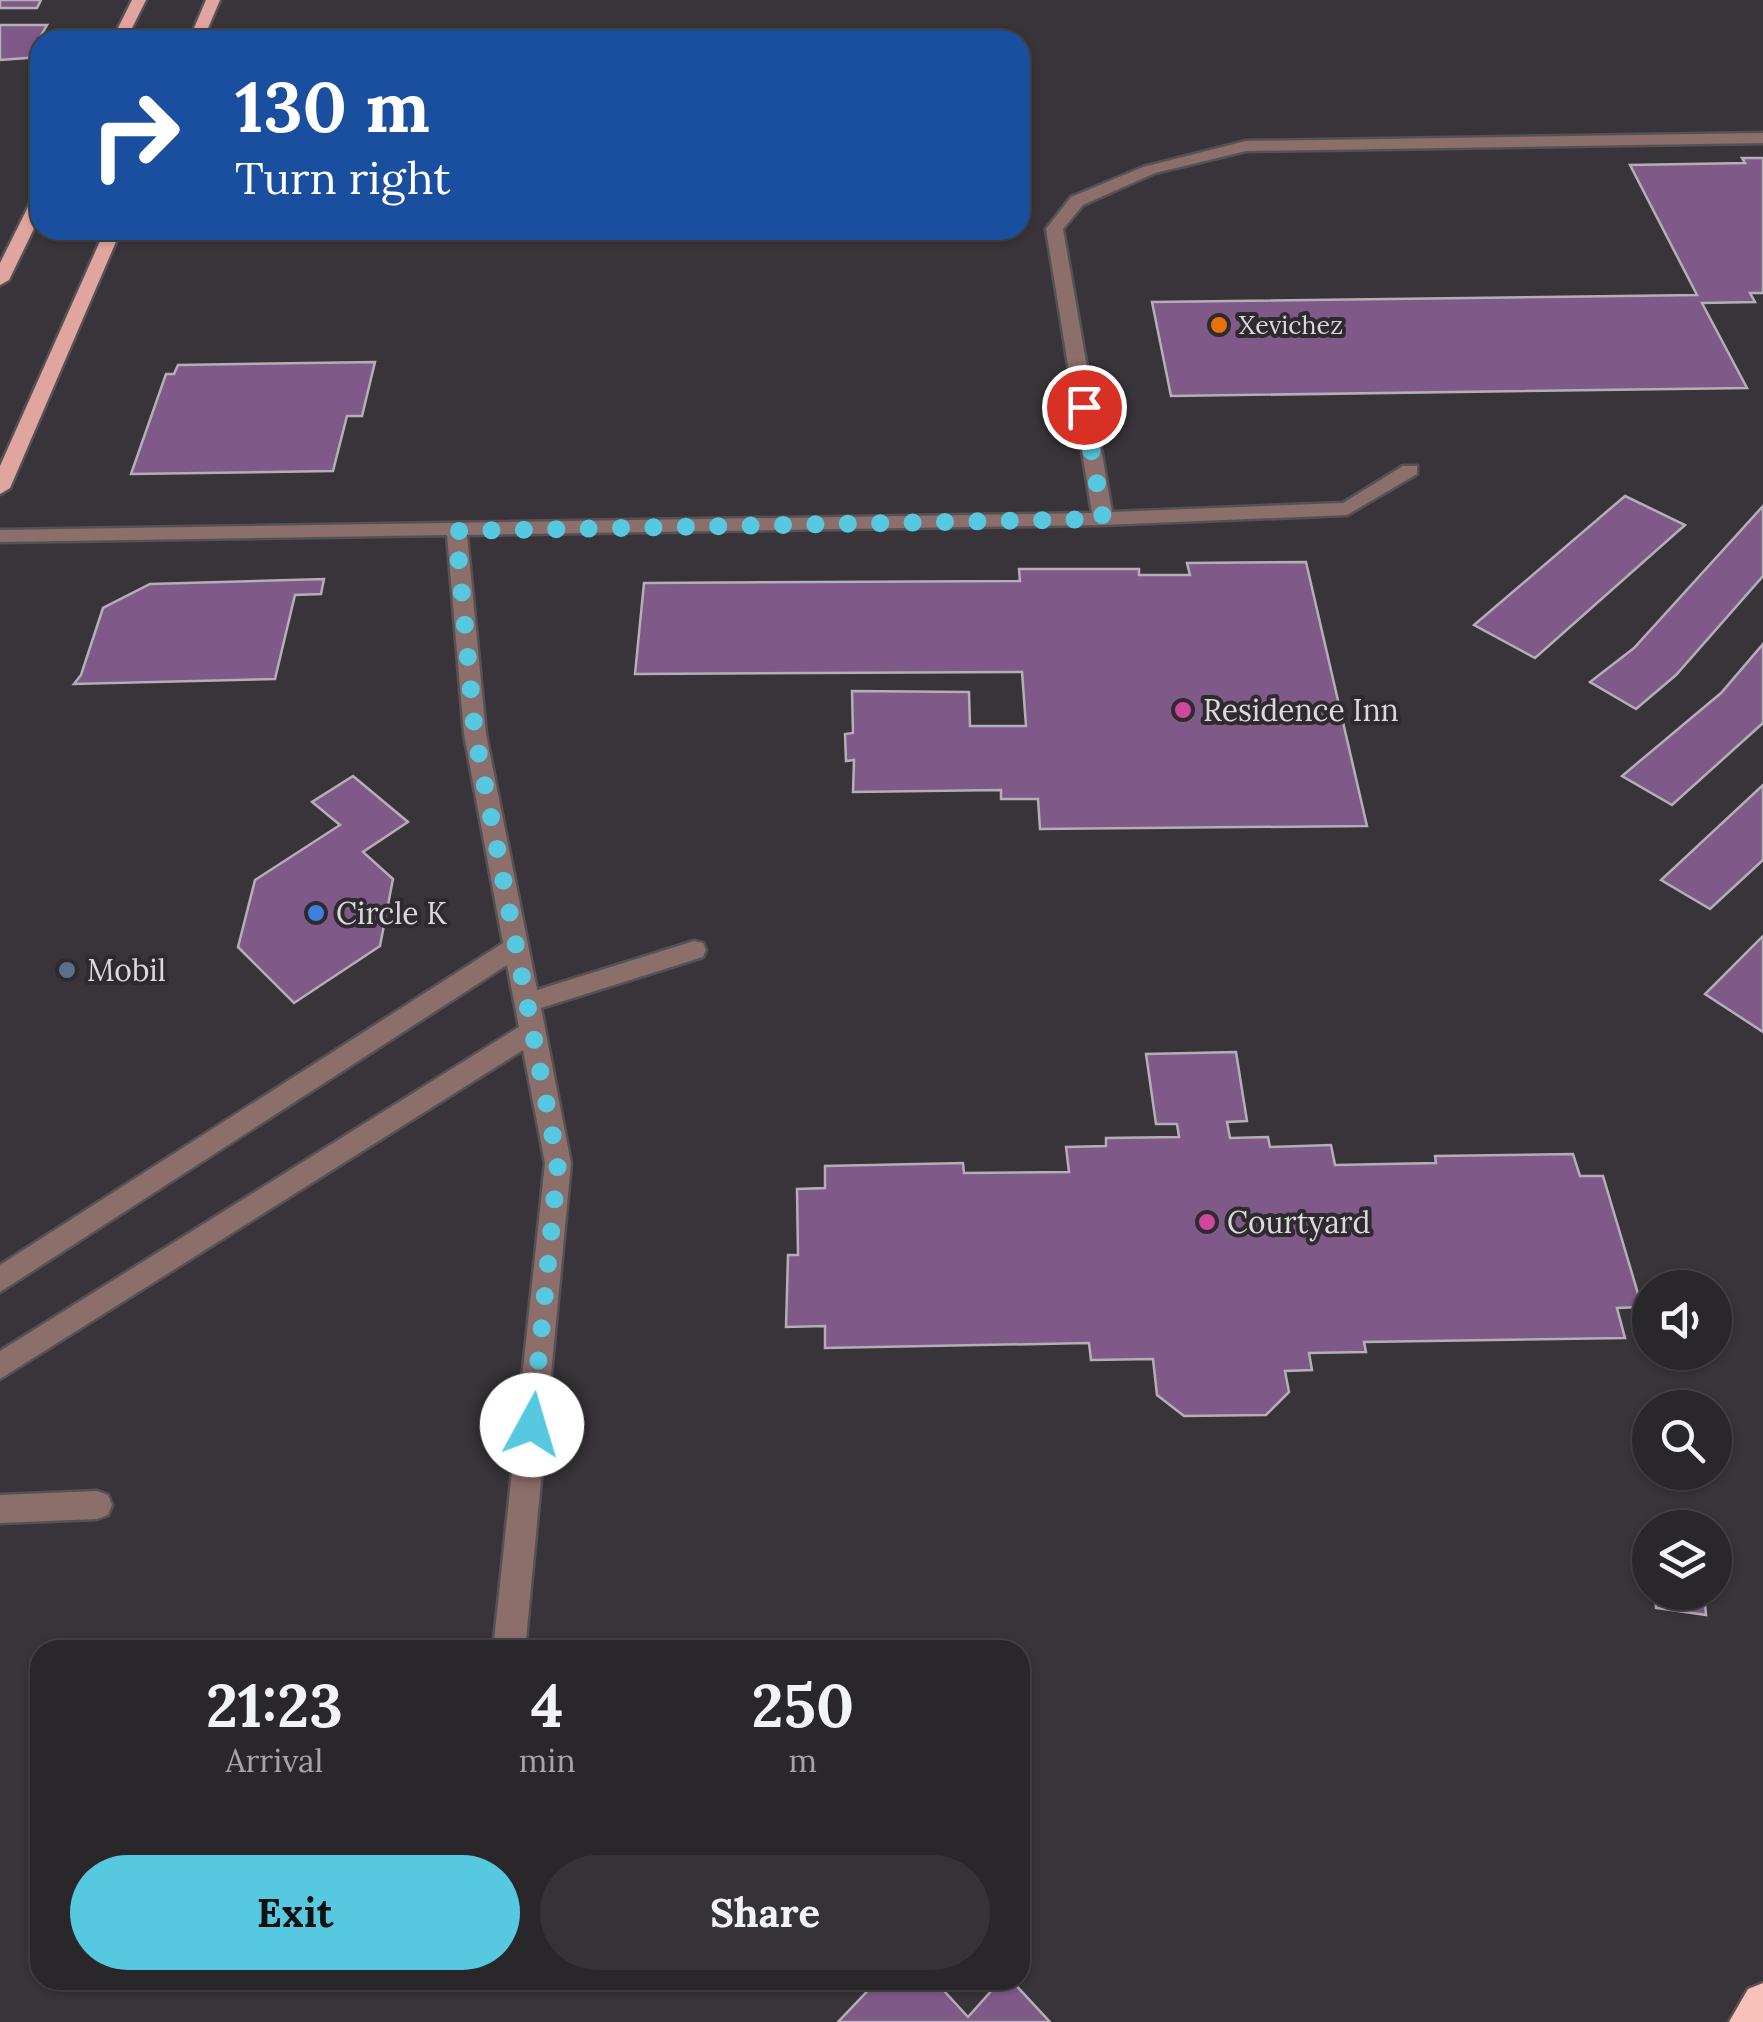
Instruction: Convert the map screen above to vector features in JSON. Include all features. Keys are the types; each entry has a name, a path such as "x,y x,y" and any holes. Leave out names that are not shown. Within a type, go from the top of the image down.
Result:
{"highway":[{"path":"1750,2022 1763,2004"}],"main road":[{"path":"124,30 139,0"},
{"path":"200,30 213,0"},
{"path":"0,280 30,219"},
{"path":"0,488 109,240"}],"lane":[{"path":"1103,519 1054,229 1077,201 1149,170 1246,146 1763,138"},
{"path":"0,536 1103,519 1346,508 1410,470"},
{"path":"456,531 475,734 558,1163 510,1640"},
{"path":"0,1280 516,947"},
{"path":"527,1003 694,950"},
{"path":"0,1366 532,1032"},
{"path":"0,1509 97,1506"}],"building":[{"path":"0,0 41,0 37,8 0,8"},
{"path":"0,25 47,25 44,30 30,30 30,58 0,60"},
{"path":"1742,158 1763,158 1763,293 1750,293 1755,302 1702,303 1747,388 1171,396 1152,302 1697,295 1630,165 1745,163"},
{"path":"375,362 362,416 347,416 333,471 131,474 166,374 174,374 178,365"},
{"path":"1625,496 1685,525 1535,658 1474,625"},
{"path":"1763,506 1763,576 1676,675 1636,709 1590,682 1634,648"},
{"name":"Residence Inn","path":"1306,562 1367,826 1040,829 1038,799 1001,799 1001,790 853,792 854,760 846,761 845,734 853,733 852,691 969,692 970,726 1026,726 1022,672 635,674 644,583 1020,581 1019,569 1139,569 1139,575 1190,575 1187,563"},
{"path":"324,579 321,594 295,595 275,679 74,684 81,675 103,608 150,584"},
{"path":"1763,644 1763,723 1672,805 1622,776 1721,693"},
{"name":"Circle K","path":"353,776 408,822 363,852 393,879 380,946 294,1003 238,947 255,880 340,825 312,802"},
{"path":"1763,785 1763,860 1710,909 1661,880"},
{"path":"1763,936 1763,1032 1705,994"},
{"name":"Courtyard","path":"1236,1052 1247,1121 1227,1122 1230,1138 1268,1137 1270,1147 1331,1145 1335,1165 1436,1163 1435,1156 1573,1154 1580,1176 1603,1176 1632,1273 1632,1307 1617,1308 1625,1338 1364,1342 1366,1352 1309,1353 1312,1370 1285,1371 1289,1392 1266,1415 1184,1416 1157,1395 1153,1359 1091,1360 1089,1343 825,1348 825,1326 786,1327 788,1255 798,1255 797,1189 825,1188 825,1166 963,1163 964,1173 1069,1172 1066,1147 1106,1146 1106,1138 1179,1137 1177,1124 1156,1124 1146,1054"},
{"path":"1670,1610 1706,1610 1706,1615"},
{"path":"868,1990 943,1990 968,2017 992,1990 1020,1990 1050,2022 838,2022"}],"place":[{"name":"Xevichez","path":"1219,325"},
{"name":"Residence Inn","path":"1183,710"},
{"name":"Circle K","path":"316,913"},
{"name":"Mobil","path":"67,970"},
{"name":"Courtyard","path":"1207,1222"}],"route":[{"path":"532,1425 558,1163 475,734 456,531 1103,519 1084,407"}]}
